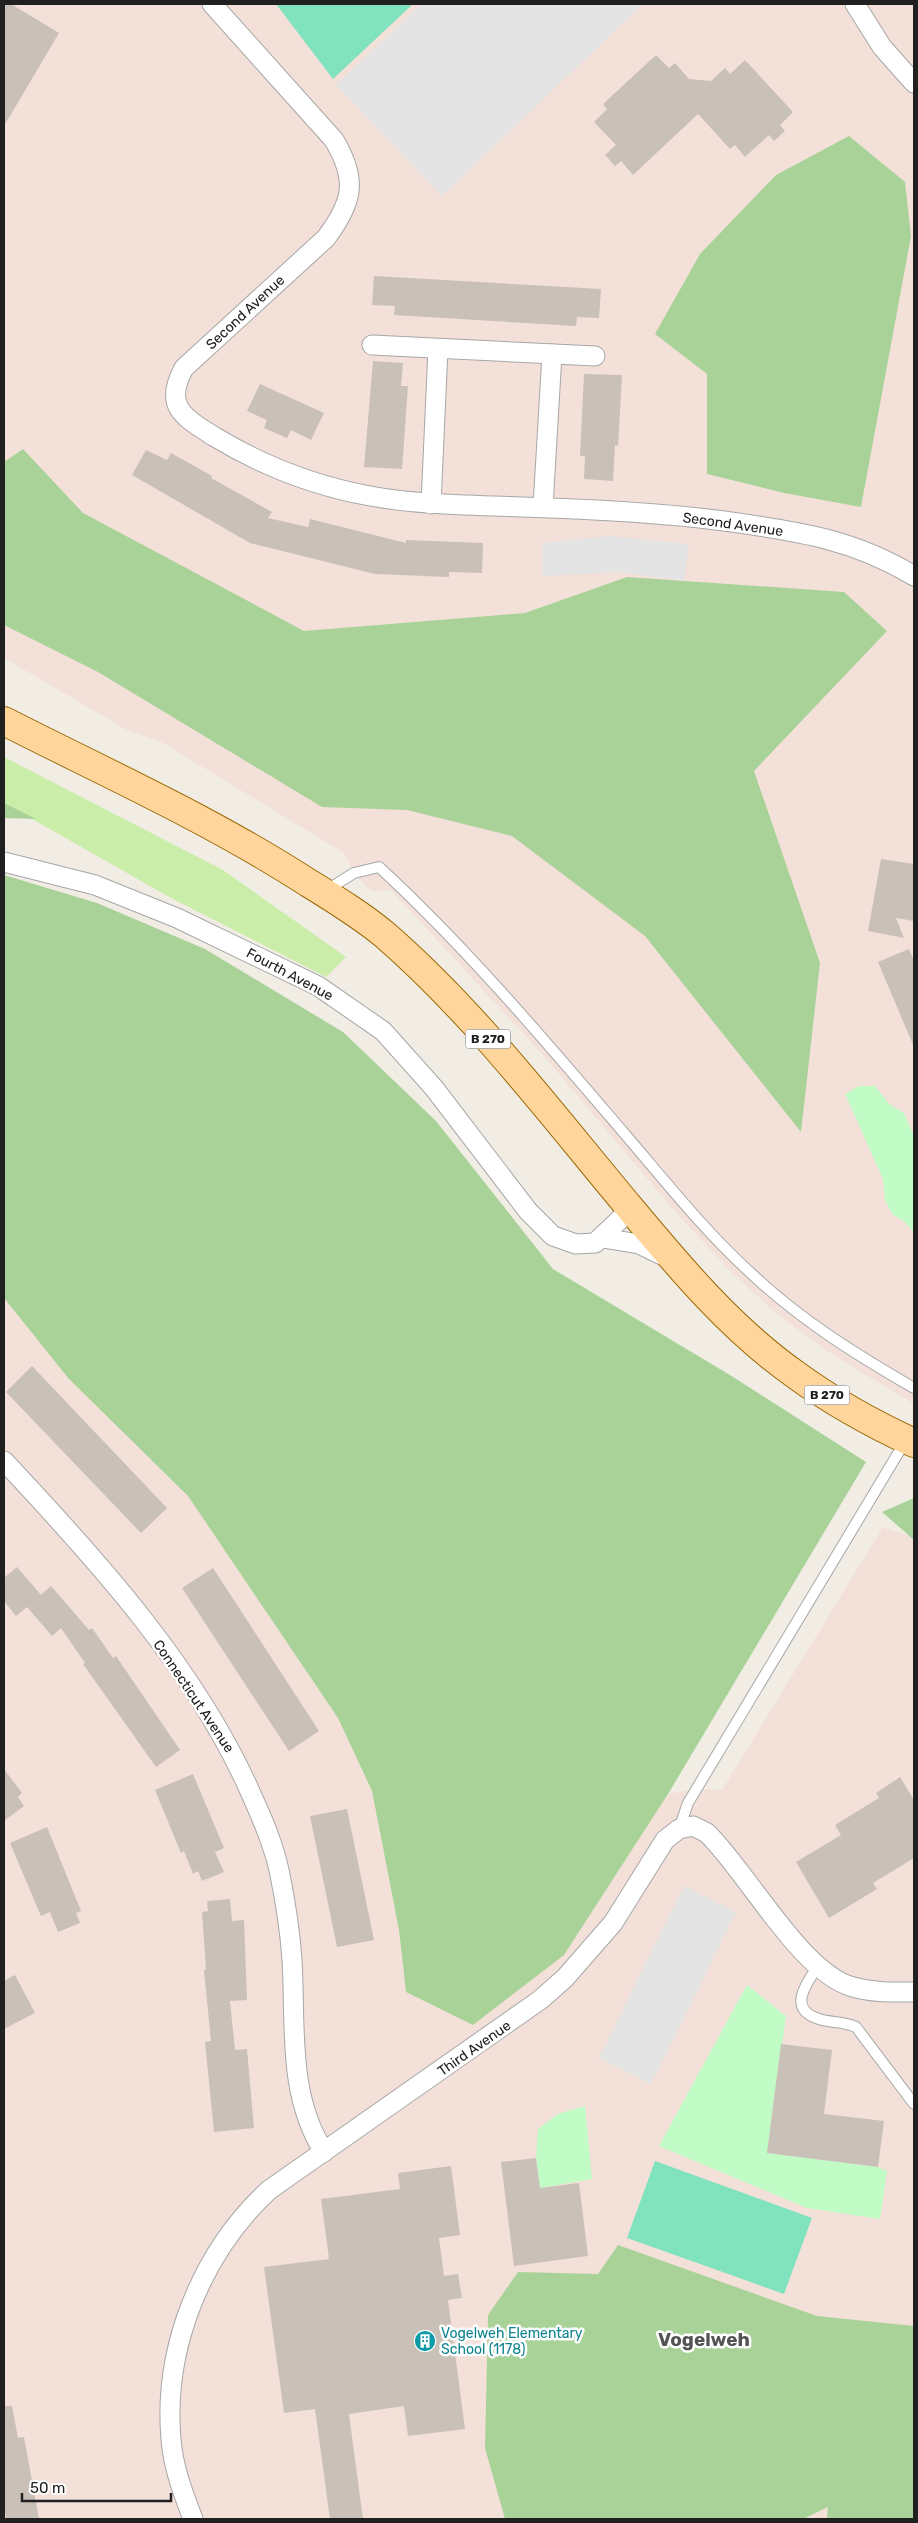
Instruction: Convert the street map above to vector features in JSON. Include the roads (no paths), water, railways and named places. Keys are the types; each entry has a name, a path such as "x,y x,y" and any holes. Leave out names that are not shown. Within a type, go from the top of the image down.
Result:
{"main road":[{"name":"B 270","path":"4,721 198,818 262,853 323,892 383,934 434,982 480,1031 543,1102 672,1260 748,1336 795,1375 852,1411 910,1441"}],"street":[{"name":"Second Avenue","path":"212,4 334,140 346,160 350,180 348,201 338,222 326,238 184,368 177,382 174,396 177,405 184,414 201,428 263,464 296,477 369,496 431,504 654,512 826,537 860,548 892,562 914,576"},
{"path":"855,4 882,47 914,83"},
{"path":"372,345 595,356"},
{"path":"431,504 438,349"},
{"path":"543,507 552,354"},
{"name":"Fourth Avenue","path":"4,862 104,889 177,918 318,986 383,1031 434,1088 528,1211 553,1236 564,1241 586,1245 603,1238 639,1244 672,1260"},
{"path":"603,1238 631,1209"},
{"name":"Connecticut Avenue","path":"4,1461 80,1543 130,1604 177,1667 238,1761 268,1831 278,1867 286,1905 292,1958 297,2077 311,2131 324,2152"},
{"path":"679,1829 693,1826 713,1838 804,1953 825,1974 852,1987 879,1992 914,1992"},
{"name":"Third Avenue","path":"192,2519 178,2478 171,2440 170,2404 175,2360 187,2316 210,2265 238,2221 269,2190 493,2035 540,2000 565,1978 613,1923 665,1840 679,1829"}],"lane":[{"path":"323,892 354,873 379,866 407,892 541,1037 696,1217 752,1275 816,1327 853,1352 914,1388"},
{"path":"679,1829 688,1803 910,1441"},
{"path":"818,1966 803,1988 800,2002 806,2012 819,2019 846,2022 856,2027 914,2104"}],"place":[{"name":"Vogelweh Elementary School (1178)","path":"425,2341"}],"district":[{"name":"Vogelweh","path":"704,2339"}]}
